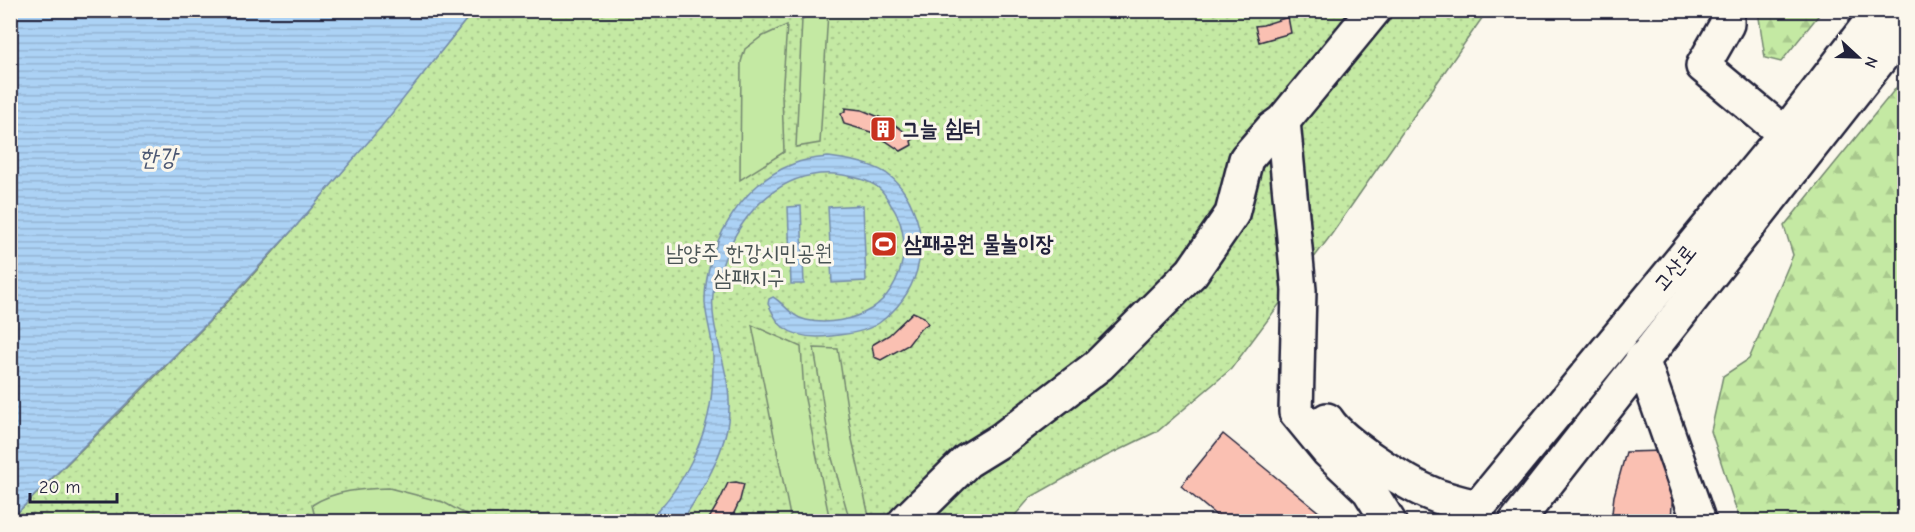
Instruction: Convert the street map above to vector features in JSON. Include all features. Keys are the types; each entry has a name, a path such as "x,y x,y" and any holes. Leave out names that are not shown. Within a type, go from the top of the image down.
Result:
{"street":[{"path":"905,522 967,461 1000,440 1099,365 1192,273 1233,214 1246,159 1272,129 1283,121 1374,10"},
{"path":"1727,10 1727,24 1703,66 1785,134"},
{"name":"고산로","path":"1471,514 1785,134 1881,10"},
{"name":"고산로","path":"1516,522 1642,359 1905,28"},
{"path":"1283,121 1299,290 1296,412 1328,452 1369,490 1389,522"},
{"path":"1299,290 1312,325 1312,397 1333,430 1387,469 1471,514"},
{"path":"1642,359 1699,522"}],"green space":[{"path":"1758,10 1822,11 1781,62 1765,58"},
{"name":"남양주 한강시민공원 삼패지구","path":"473,11 1487,11 1331,235 1231,369 1158,431 1090,464 1031,497 1010,521 11,522 11,519 159,373 243,286 344,170"},
{"path":"828,12 820,143 796,147 802,19 809,15"},
{"path":"787,25 782,96 784,152 740,180 741,62 745,49 761,37"},
{"path":"1904,78 1904,521 1740,521 1711,431 1723,376 1749,359 1793,255 1784,226"},
{"path":"752,325 801,347 804,394 830,521 791,521"},
{"path":"814,348 838,349 852,439 870,521 850,521 832,458"},
{"path":"389,488 443,502 478,521 316,521 312,505 321,500 349,491"}],"water":[{"name":"한강","path":"11,10 473,11 381,127 296,226 208,322 11,519"},
{"path":"828,157 858,162 879,169 895,180 905,193 913,209 920,240 920,256 911,286 892,312 868,329 819,337 800,335 788,330 776,319 768,304 769,299 773,297 801,318 822,322 856,316 871,309 883,299 892,288 898,275 904,246 902,231 898,217 882,192 873,184 858,178 822,174 802,178 784,185 768,196 741,226 723,263 713,294 715,326 726,375 729,410 720,453 682,521 647,521 660,509 682,478 706,425 710,407 713,366 712,343 705,303 706,282 718,240 742,202 774,173 806,160"},
{"path":"863,205 866,281 832,283 828,207"},
{"path":"801,206 804,284 791,284 788,207"}],"building":[{"path":"1288,17 1291,33 1259,42 1255,26"},
{"name":"그늘 쉼터","path":"845,108 862,110 891,122 914,139 911,141 912,145 901,151 874,133 844,124 841,114"},
{"path":"913,312 924,317 928,324 921,328 908,345 881,360 874,357 872,345 889,335"},
{"path":"1223,434 1331,522 1224,522 1181,486"},
{"path":"1663,451 1674,469 1671,522 1611,522 1614,496 1626,452"},
{"path":"728,483 744,484 740,500 728,522 707,522"}],"place":[{"name":"그늘 쉼터","path":"883,129"},
{"name":"삼패공원 물놀이장","path":"884,244"}]}
